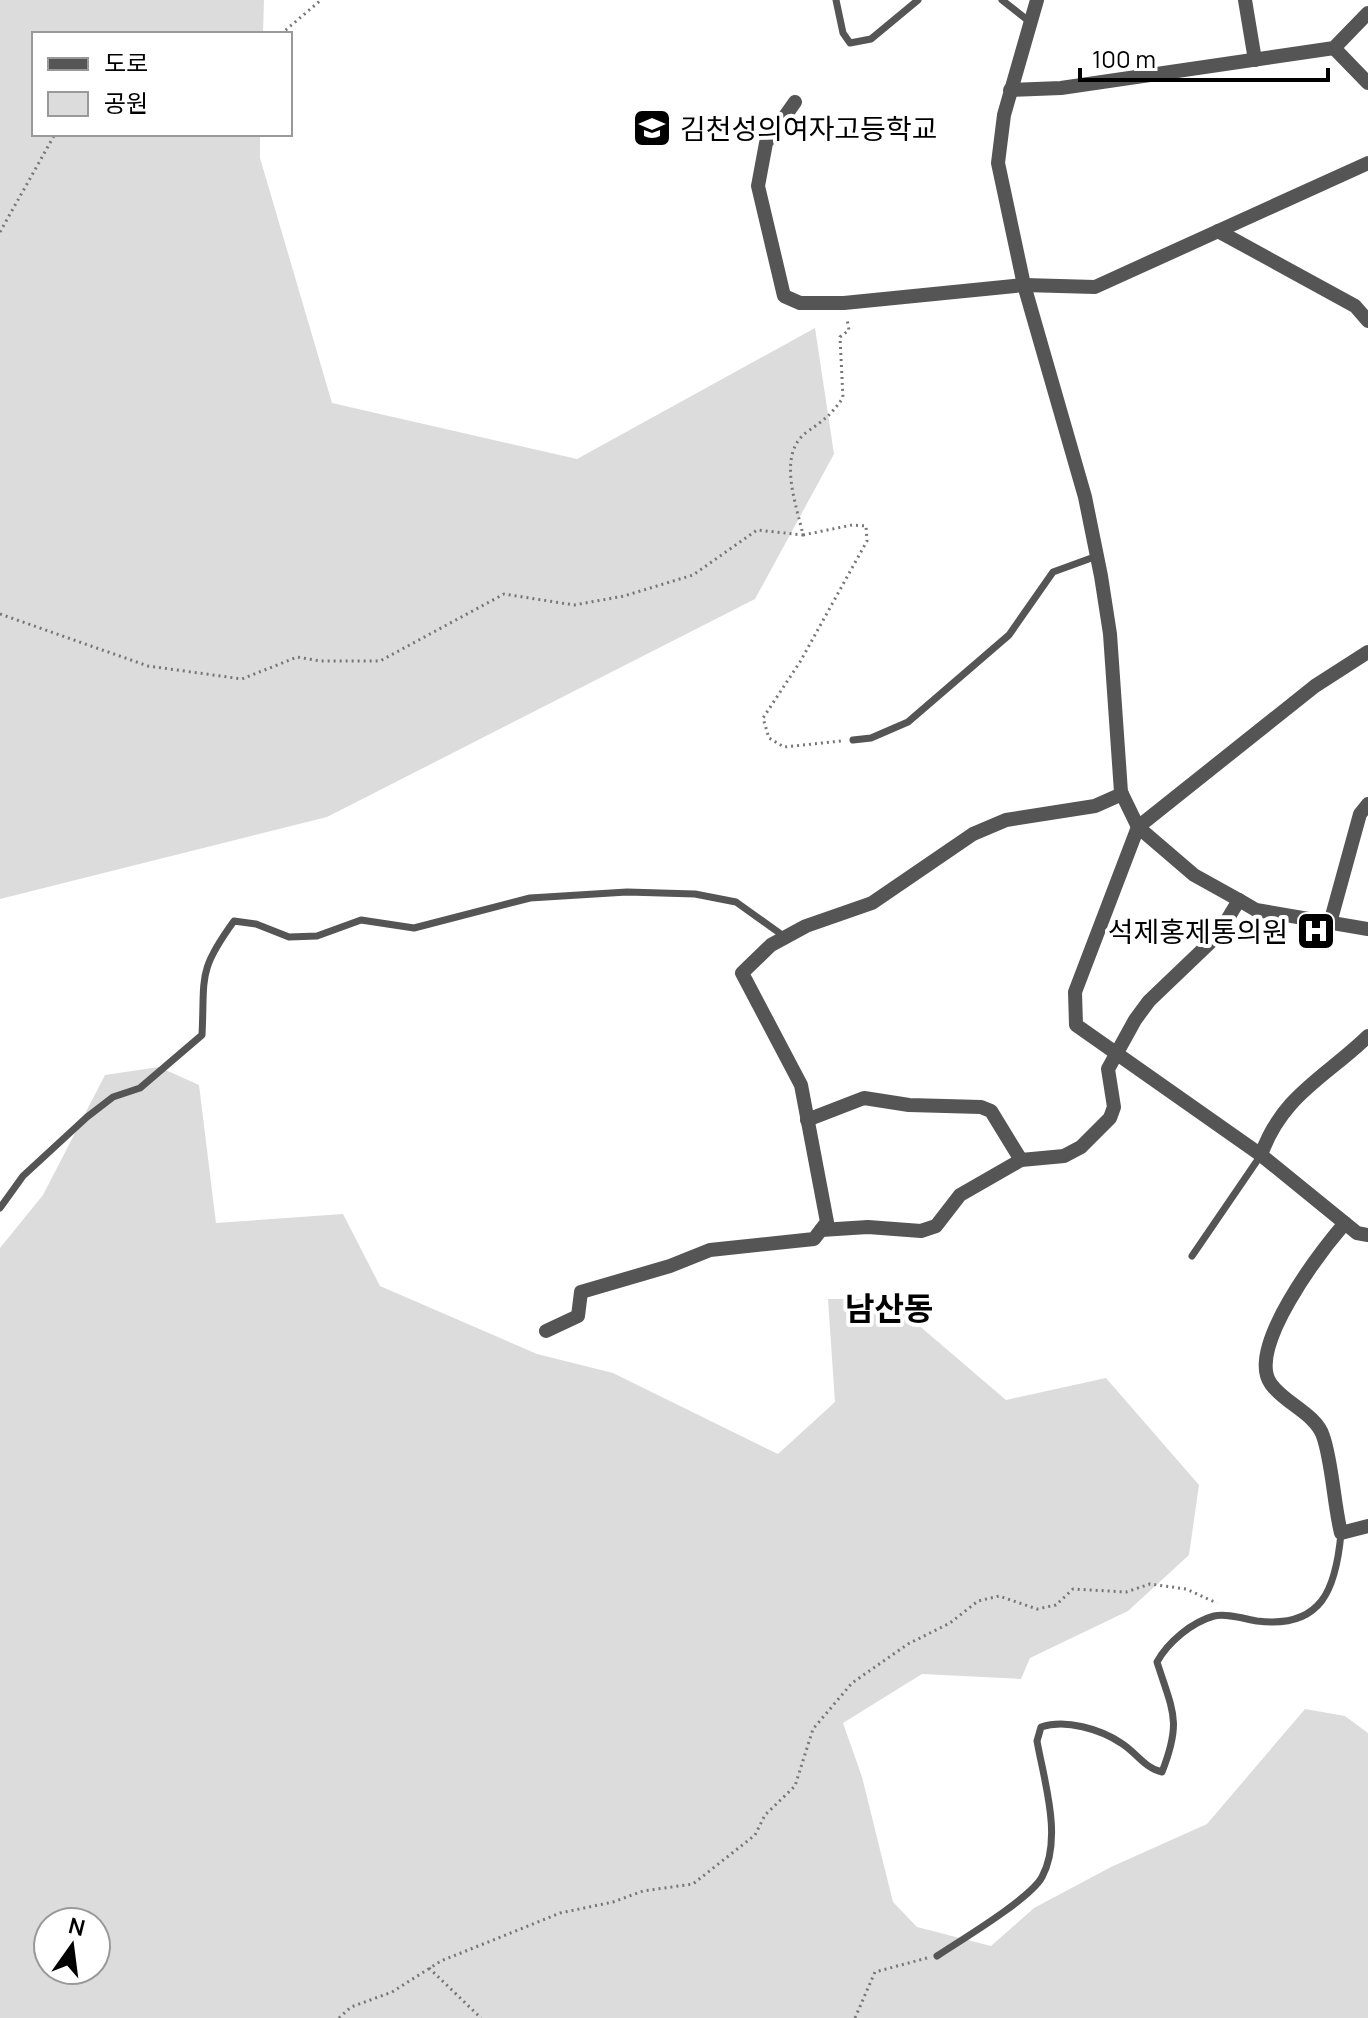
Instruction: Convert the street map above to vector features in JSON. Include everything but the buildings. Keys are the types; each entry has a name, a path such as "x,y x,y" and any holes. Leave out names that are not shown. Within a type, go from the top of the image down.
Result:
{"street":[{"path":"1037,0 1010,90 998,163 1024,285 1085,497 1097,556 1110,634 1121,793 1138,827 1194,875 1256,910 1368,929"},
{"path":"1245,0 1255,60"},
{"path":"1010,90 1061,88 1334,48 1368,13"},
{"path":"1334,48 1368,83"},
{"path":"795,102 766,143 758,186 784,296 800,303 844,303 1024,285 1095,287 1368,163"},
{"path":"1218,231 1355,306 1368,321"},
{"path":"1368,652 1315,686 1138,827 1075,992 1076,1025 1261,1155 1357,1233 1368,1235"},
{"path":"546,1331 578,1316 581,1292 604,1283 670,1266 710,1250 814,1239 827,1222 801,1085 742,973 785,937 829,917 872,903 942,852 984,829 1006,820 1095,806 1121,793"},
{"path":"1330,923 1360,814 1368,804"},
{"path":"821,1230 928,1229 936,1226 960,1195 1021,1160 1064,1156 1101,1130 1114,1107 1108,1069 1115,1052 1149,1001 1218,935 1239,900"},
{"path":"1261,1155 1282,1113 1306,1086 1368,1036"},
{"path":"807,1120 864,1098 909,1105 981,1107 991,1111 1021,1160"},
{"path":"1345,1223 1313,1262 1270,1339 1264,1372 1271,1386 1323,1434 1341,1533 1368,1526"}],"lane":[{"path":"836,0 843,33 850,43 871,39 918,0"},
{"path":"1002,0 1030,22"},
{"path":"853,740 871,738 908,722 1009,635 1053,572 1097,556"},
{"path":"0,1208 23,1176 87,1117 113,1097 140,1088 202,1035 203,975 214,949 234,921 256,924 289,937 317,936 361,920 414,928 530,898 627,892 695,894 736,902 785,937"},
{"path":"1192,1256 1261,1155"},
{"path":"937,1956 1000,1915 1042,1878 1051,1840 1037,1741 1041,1727 1056,1722 1079,1726 1121,1742 1151,1770 1162,1772 1175,1739 1176,1720 1157,1662 1167,1644 1215,1615 1293,1621 1313,1613 1338,1569 1341,1533"}],"path":[{"path":"283,32 321,0"},
{"path":"0,232 54,136"},
{"path":"803,535 791,479 792,453 805,433 822,425 843,398 840,337 849,330 844,303"},
{"path":"0,614 148,666 242,679 297,657 320,661 380,661 504,594 574,605 624,596 693,575 757,530 803,535 852,525 866,526 867,541 800,662 763,718 769,738 784,747 853,740"},
{"path":"339,2018 351,2007 392,1992 429,1968 560,1913 613,1902 643,1891 693,1884 755,1835 765,1815 795,1786 813,1729 852,1683 908,1644 950,1623 978,1601 999,1596 1037,1609 1056,1605 1073,1589 1126,1592 1150,1584 1186,1589 1222,1606 1231,1617"},
{"path":"855,2018 875,1972 937,1956"},
{"path":"429,1968 481,2018"}],"green space":[{"path":"0,0 264,0 263,32 32,32 32,136 260,136 260,158 332,403 577,459 815,328 834,454 755,599 327,817 0,899"},
{"path":"159,1067 199,1085 216,1223 343,1214 380,1286 537,1354 613,1373 778,1454 835,1402 828,1299 888,1299 1006,1400 1106,1378 1199,1485 1189,1555 1128,1611 1030,1658 1021,1679 922,1674 843,1723 862,1777 893,1902 917,1927 991,1946 1034,1908 1111,1867 1207,1824 1305,1709 1345,1716 1368,1733 1368,2018 0,2018 0,1248 43,1195 105,1075"}],"place":[{"name":"김천성의여자고등학교","path":"652,128"},
{"name":"석제홍제통의원","path":"1316,931"}],"district":[{"name":"남산동","path":"889,1308"}]}
